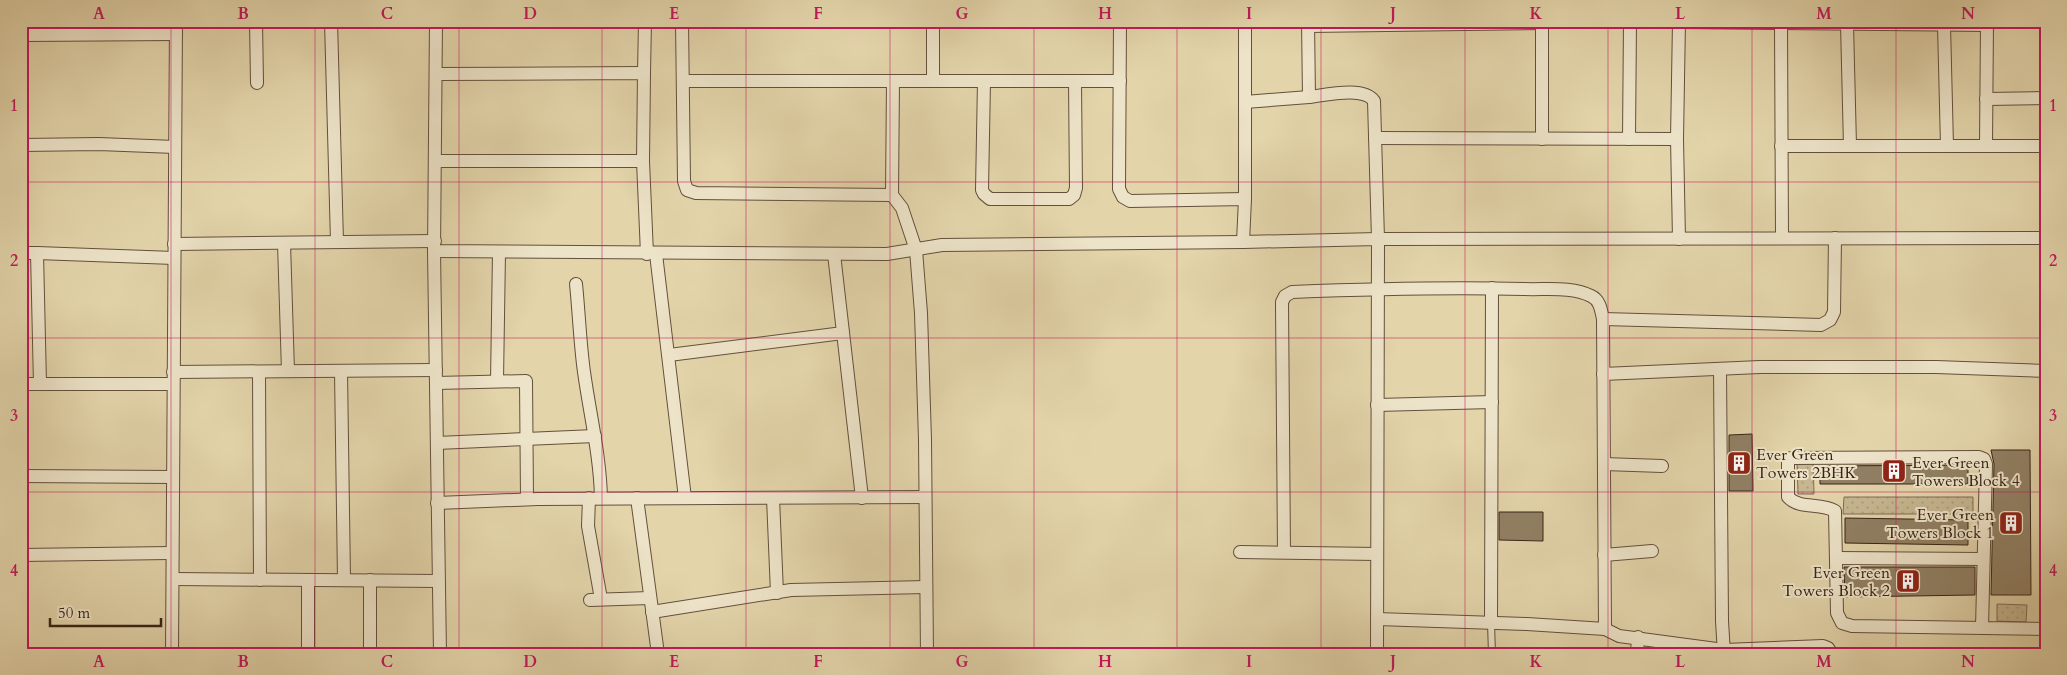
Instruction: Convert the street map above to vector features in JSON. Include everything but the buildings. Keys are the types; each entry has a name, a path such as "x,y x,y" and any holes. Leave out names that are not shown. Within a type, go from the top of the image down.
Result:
{"street":[{"path":"112,21 113,35"},
{"path":"256,21 257,84"},
{"path":"331,21 338,242"},
{"path":"436,21 434,246 440,654"},
{"path":"645,21 643,161 651,254 668,355 685,498"},
{"path":"682,21 684,181 687,190 696,193 892,195"},
{"path":"933,21 933,81"},
{"path":"1120,21 1119,189 1123,196 1130,201 1245,199"},
{"path":"1243,242 1245,199 1245,21"},
{"path":"1629,139 1630,21"},
{"path":"1309,97 1308,24 1542,22 1542,139"},
{"path":"1679,239 1676,139 1679,22 1944,25 1987,23 1986,146"},
{"path":"1781,23 1782,238"},
{"path":"1847,24 1850,146"},
{"path":"1944,25 1947,146"},
{"path":"21,35 113,35 176,27 171,554 173,579 172,654"},
{"path":"436,74 644,73"},
{"path":"684,81 1120,81"},
{"path":"984,81 982,190 990,199 1069,199 1074,195 1076,188 1076,82"},
{"path":"893,82 892,195 902,208 916,250 921,313 927,654"},
{"path":"1245,102 1361,92 1370,96 1374,101 1378,239 1377,654"},
{"path":"1986,99 2046,98"},
{"path":"1375,138 1676,139"},
{"path":"21,145 99,144 175,147"},
{"path":"1781,146 2046,146"},
{"path":"435,161 643,161"},
{"path":"1603,318 1821,325 1830,320 1834,312 1835,238"},
{"path":"174,244 338,242 434,246 499,252 887,254 942,245 1378,239 2046,238"},
{"path":"284,243 288,371"},
{"path":"497,382 499,252"},
{"path":"21,253 174,258"},
{"path":"37,253 40,384"},
{"path":"834,254 862,498"},
{"path":"576,284 582,356 600,467 588,526 595,600 650,598"},
{"path":"1284,552 1282,302 1285,296 1292,292 1377,288 1492,288 1580,291 1594,297 1601,306 1603,318 1605,629"},
{"path":"1491,623 1492,288"},
{"path":"668,355 843,332"},
{"path":"1603,374 1760,367 1936,367 2046,370"},
{"path":"1720,369 1724,652"},
{"path":"21,384 288,371 436,370"},
{"path":"341,371 344,580"},
{"path":"259,372 260,580"},
{"path":"436,383 526,381 526,499"},
{"path":"1377,405 1492,402"},
{"path":"436,443 595,436"},
{"path":"1982,628 1986,464 1984,459 1979,457 1791,458 1788,462 1788,497 1793,503 1827,507 1835,511 1837,613 1842,623 1852,626 1982,628 2046,628"},
{"path":"1604,464 1662,466"},
{"path":"21,476 173,477"},
{"path":"437,503 595,498 925,497"},
{"path":"637,498 658,654"},
{"path":"773,498 777,593"},
{"path":"1604,555 1652,551"},
{"path":"1240,552 1377,554"},
{"path":"21,555 171,554"},
{"path":"1836,558 1983,559"},
{"path":"173,579 438,581"},
{"path":"308,580 308,654"},
{"path":"370,580 370,654"},
{"path":"652,612 777,593 826,589 926,587"},
{"path":"1377,620 1605,629 1619,636 1638,637 1724,652 1823,646 1828,648 1832,654"},
{"path":"1637,654 1638,637"}],"lane":[{"path":"1491,623 1492,654"}],"shaded area":[{"path":"1813,460 1814,494 1798,494 1797,461"},
{"path":"1844,497 1973,497 1973,514 1843,514"},
{"path":"1997,604 2027,605 2026,622 1997,621"}],"place":[{"name":"Ever Green Towers 2BHK","path":"1739,463"},
{"name":"Ever Green Towers Block 4","path":"1894,471"},
{"name":"Ever Green Towers Block 1","path":"2011,523"},
{"name":"Ever Green Towers Block 2","path":"1908,581"}]}
